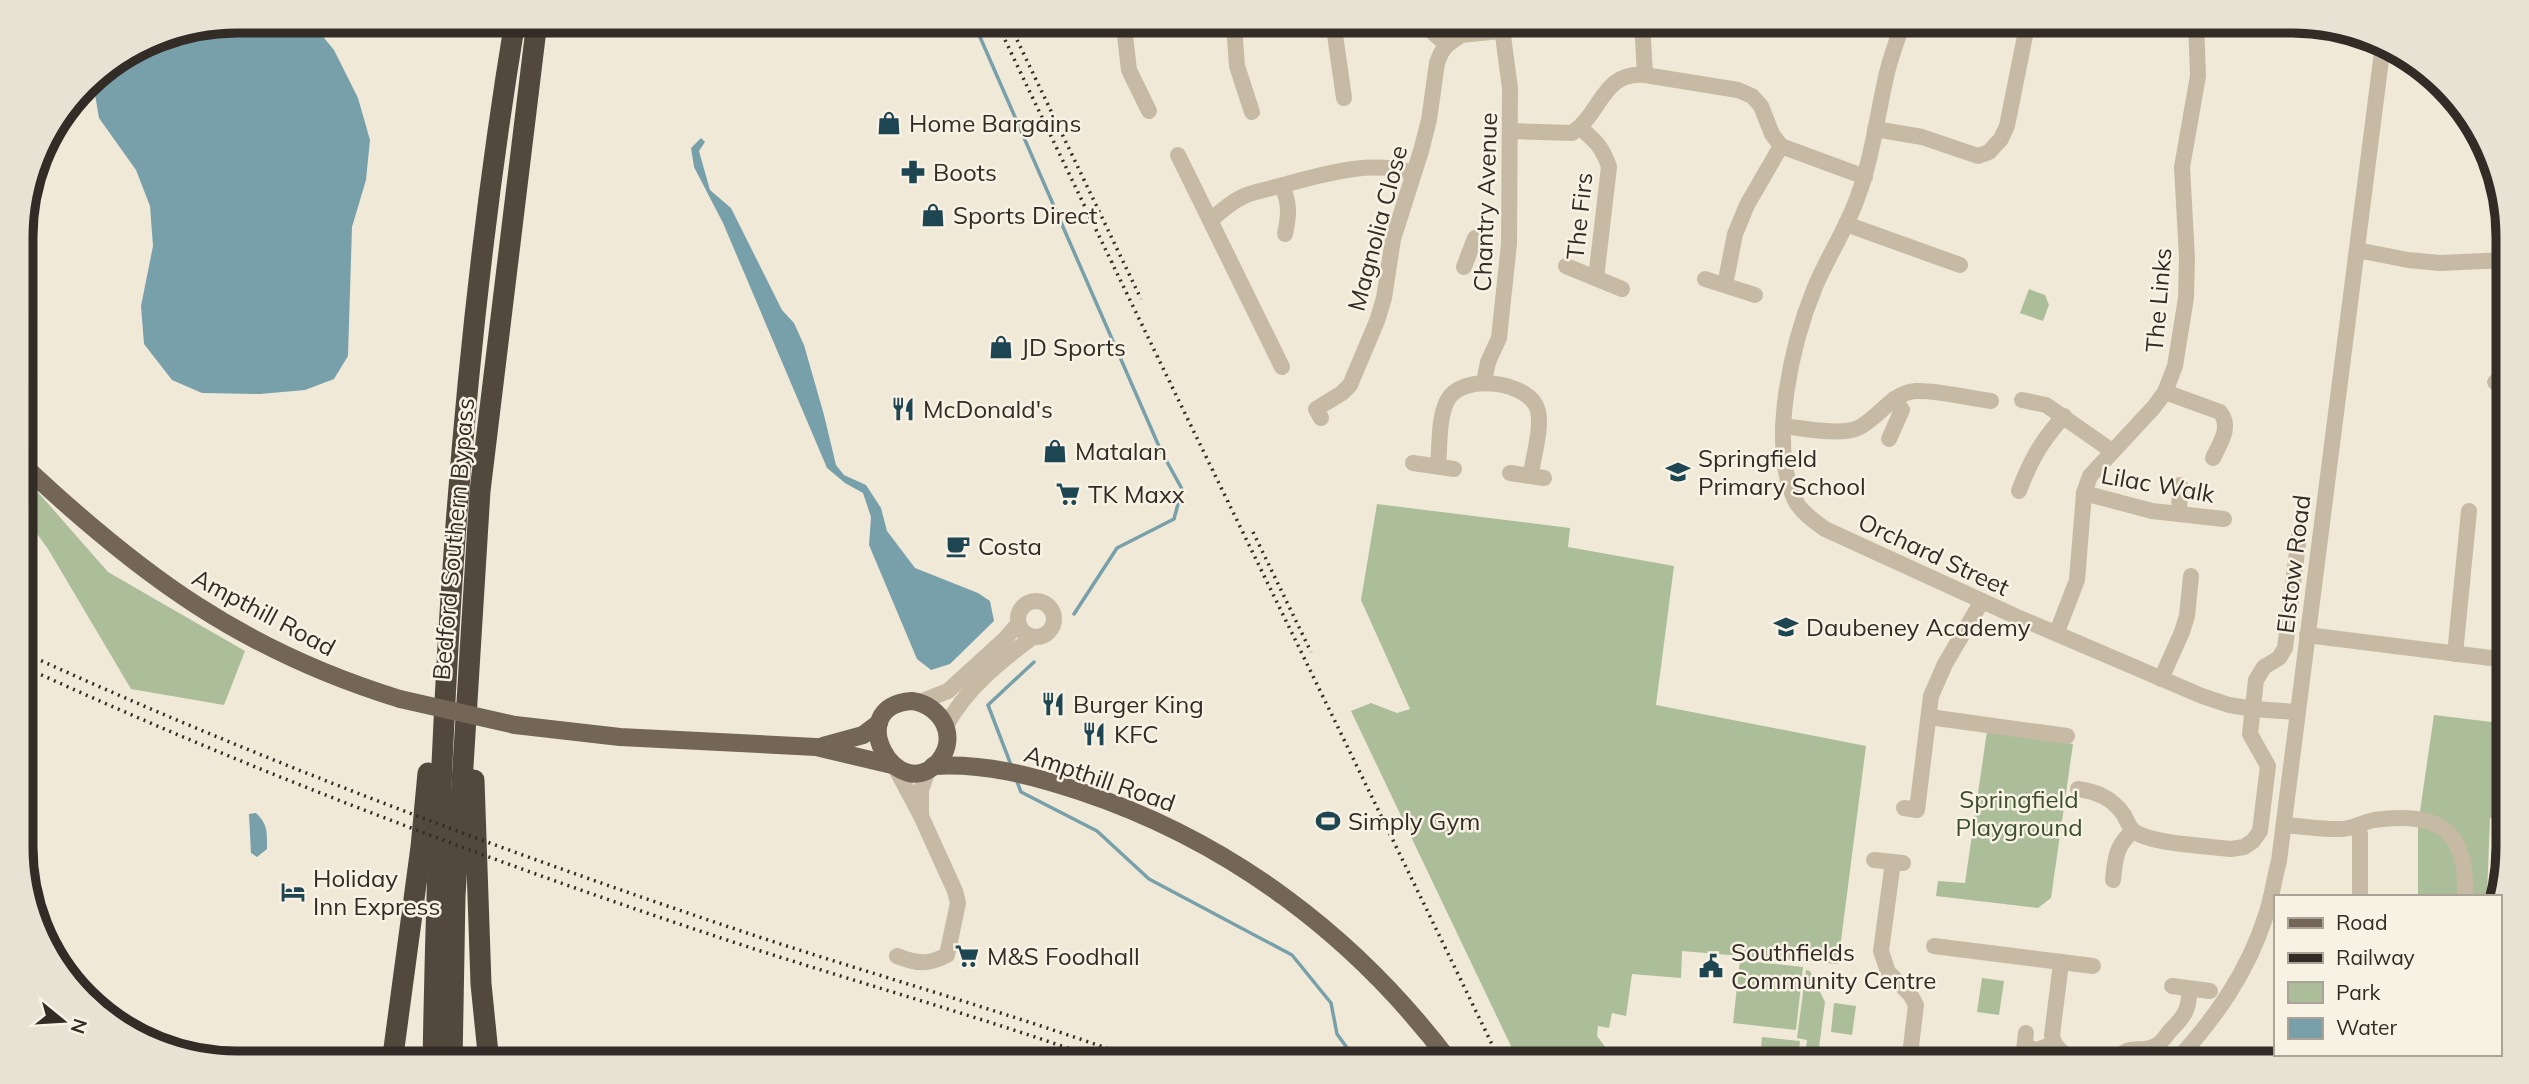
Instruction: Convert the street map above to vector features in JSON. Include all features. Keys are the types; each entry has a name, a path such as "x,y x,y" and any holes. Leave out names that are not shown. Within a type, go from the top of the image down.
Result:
{"highway":[{"name":"Bedford Southern Bypass","path":"432,1051 435,908 451,589 465,419 491,184 513,33"},
{"name":"Bedford Southern Bypass","path":"452,1051 455,896 480,491 536,33"},
{"path":"480,491 474,765 481,985 488,1051"},
{"path":"394,1051 421,847 436,686 451,589"}],"main road":[{"name":"Ampthill Road","path":"34,474 129,558 202,610 298,662 356,685 400,699 515,725 620,737 816,747 894,766"},
{"path":"947,730 944,753 931,768 911,772 894,766 880,746 879,723 882,716 892,707 906,702 920,702 938,713 960,750 981,766"},
{"name":"Ampthill Road","path":"816,747 856,738 871,731 879,723"},
{"name":"Ampthill Road","path":"931,768 981,766 1095,796 1149,817 1252,873 1319,923 1375,972 1440,1050"}],"street":[{"path":"1125,33 1129,70 1149,111"},
{"path":"1235,33 1237,66 1252,112"},
{"path":"1334,33 1336,81 1344,97"},
{"path":"1434,33 1447,45 1461,35 1470,33"},
{"name":"Chantry Avenue","path":"1483,382 1488,362 1499,338 1509,244 1510,88 1502,33"},
{"path":"1643,33 1645,75"},
{"name":"Orchard Street","path":"1899,33 1887,73 1865,177 1846,224 1814,289 1794,352 1783,426 1786,477 1796,502 1808,517 1825,529 2161,679 2229,705 2297,712"},
{"path":"1875,129 1922,136 1978,156 1989,152 2001,139 2007,126 2026,33"},
{"name":"The Links","path":"2057,632 2077,580 2084,494 2090,477 2165,392 2175,366 2184,316 2187,258 2182,167 2198,76 2196,33"},
{"name":"Magnolia Close","path":"1321,418 1316,409 1342,393 1349,385 1377,321 1393,239 1429,120 1437,63 1447,45"},
{"name":"Elstow Road","path":"2186,1050 2226,999 2251,954 2269,903 2284,825 2382,55"},
{"path":"1511,131 1572,133 1580,128 1614,82 1633,74 1645,75 1738,90 1752,96 1761,106 1772,134 1781,146 1865,177"},
{"name":"The Firs","path":"1580,128 1597,141 1605,152 1609,167 1596,278"},
{"path":"1725,285 1735,233 1747,205 1781,146"},
{"path":"1178,155 1282,367"},
{"path":"1211,220 1229,204 1245,195 1311,177 1378,166 1395,167 1413,173"},
{"path":"1282,186 1289,201 1285,234"},
{"path":"1846,224 1960,265"},
{"path":"1464,267 1475,238"},
{"path":"2357,250 2440,263 2496,260"},
{"name":"The Firs","path":"1566,266 1622,289"},
{"path":"1705,279 1755,295"},
{"path":"1413,463 1446,467 1447,401 1455,391 1483,382 1525,393 1533,400 1538,410 1537,477 1510,473"},
{"path":"1783,426 1841,431 1857,429 1894,399 1914,391 1991,401"},
{"path":"2165,392 2220,412 2225,418 2226,431 2213,458"},
{"path":"1889,439 1902,410 1894,399"},
{"path":"2022,400 2046,405 2064,415 2112,451"},
{"path":"2019,491 2045,437 2064,415"},
{"path":"2179,514 2180,485"},
{"name":"Lilac Walk","path":"2084,494 2152,511 2179,514 2204,522 2224,519"},
{"path":"2455,654 2470,511"},
{"path":"2078,789 2094,791 2110,799 2123,813 2133,831 2147,838 2231,849 2244,847 2253,841 2260,831 2268,766 2250,734 2256,680 2264,667 2279,658 2285,648 2295,545"},
{"path":"2161,679 2187,616 2191,576"},
{"path":"947,730 957,705 1013,652 1033,638 1043,636 1053,625 1054,614 1048,606 1039,601 1028,603 1018,614 1018,624 1024,633 1033,638"},
{"path":"1905,808 1917,810 1931,696 1936,681 1982,601"},
{"path":"920,702 948,691 1018,624"},
{"path":"2307,635 2496,659"},
{"path":"1929,717 2067,736"},
{"path":"894,766 921,816 958,903 947,955 933,962 917,964 897,956"},
{"path":"921,816 921,790 931,768"},
{"path":"2284,825 2344,829 2371,820 2431,822 2457,840 2466,874 2465,895"},
{"path":"2355,827 2360,834 2360,895"},
{"path":"2113,880 2116,853 2122,840 2133,831"},
{"path":"1874,860 1898,863 1881,951 1888,972 1916,1004 1911,1050"},
{"path":"1934,946 2092,966"},
{"path":"2058,1050 2053,1044 2052,1035 2061,963"},
{"path":"2172,986 2210,991"},
{"path":"2127,1050 2132,1047 2146,1048 2157,1045 2186,1015 2190,1004 2189,989"},
{"path":"2025,1047 2037,1050 2053,1044"}],"green space":[{"path":"2029,289 2045,295 2049,305 2043,321 2020,313"},
{"path":"34,487 108,572 245,651 224,705 131,689 34,529"},
{"path":"1377,504 1570,528 1568,547 1674,566 1656,705 1866,746 1838,964 1682,951 1681,978 1632,974 1626,1016 1612,1013 1609,1028 1598,1026 1597,1036 1605,1050 1513,1050 1351,711 1371,703 1397,713 1410,709 1361,600"},
{"path":"2434,715 2496,723 2496,818 2490,818 2487,895 2418,895 2418,825"},
{"name":"Springfield Playground","path":"1987,731 2073,744 2051,898 2038,908 1936,896 1938,881 1965,883"},
{"path":"1740,960 1803,967 1796,1030 1733,1023"},
{"path":"1806,970 1810,971 1825,1002 1819,1050 1806,1050 1807,1040 1797,1038"},
{"path":"1982,978 2004,981 1999,1015 1977,1012"},
{"path":"1834,1003 1856,1006 1852,1035 1831,1032"},
{"path":"1762,1037 1800,1041 1799,1050 1761,1050"}],"water":[{"path":"237,33 320,33 334,50 358,98 370,140 366,180 352,227 348,356 334,379 305,390 260,394 202,393 172,380 144,344 141,306 153,246 150,206 136,170 99,118 95,92 135,61 171,44 197,37"},
{"path":"701,138 705,142 699,151 710,190 731,208 782,310 794,323 804,345 836,465 844,475 866,485 881,508 887,531 915,568 978,593 990,601 994,621 950,664 931,670 917,659 869,545 871,517 863,493 827,468 723,223 694,167 691,148"},
{"path":"256,813 265,825 267,838 267,849 257,857 251,853 249,814"}],"waterway":[{"path":"978,33 1161,451 1182,489 1174,519 1117,548 1074,614"},
{"path":"1011,765 988,705 1034,662"},
{"path":"1016,779 1021,792 1097,831 1149,879 1292,955 1331,1003 1337,1034 1349,1050"}],"railway":[{"path":"1002,33 1495,1050"},
{"path":"1014,33 1141,299"},
{"path":"1253,532 1311,652"},
{"path":"33,657 197,729 465,834 735,929 1112,1051"},
{"path":"33,671 285,779 553,880 733,942 1074,1051"}],"place":[{"name":"Home Bargains","path":"889,123"},
{"name":"Boots","path":"913,172"},
{"name":"Sports Direct","path":"933,215"},
{"name":"JD Sports","path":"1001,347"},
{"name":"McDonald's","path":"903,409"},
{"name":"Matalan","path":"1055,451"},
{"name":"Springfield Primary School","path":"1678,472"},
{"name":"TK Maxx","path":"1068,494"},
{"name":"Costa","path":"958,546"},
{"name":"Daubeney Academy","path":"1786,627"},
{"name":"Burger King","path":"1053,704"},
{"name":"KFC","path":"1094,734"},
{"name":"Simply Gym","path":"1328,821"},
{"name":"Holiday Inn Express","path":"293,892"},
{"name":"M&S Foodhall","path":"967,956"},
{"name":"Southfields Community Centre","path":"1711,966"}]}
